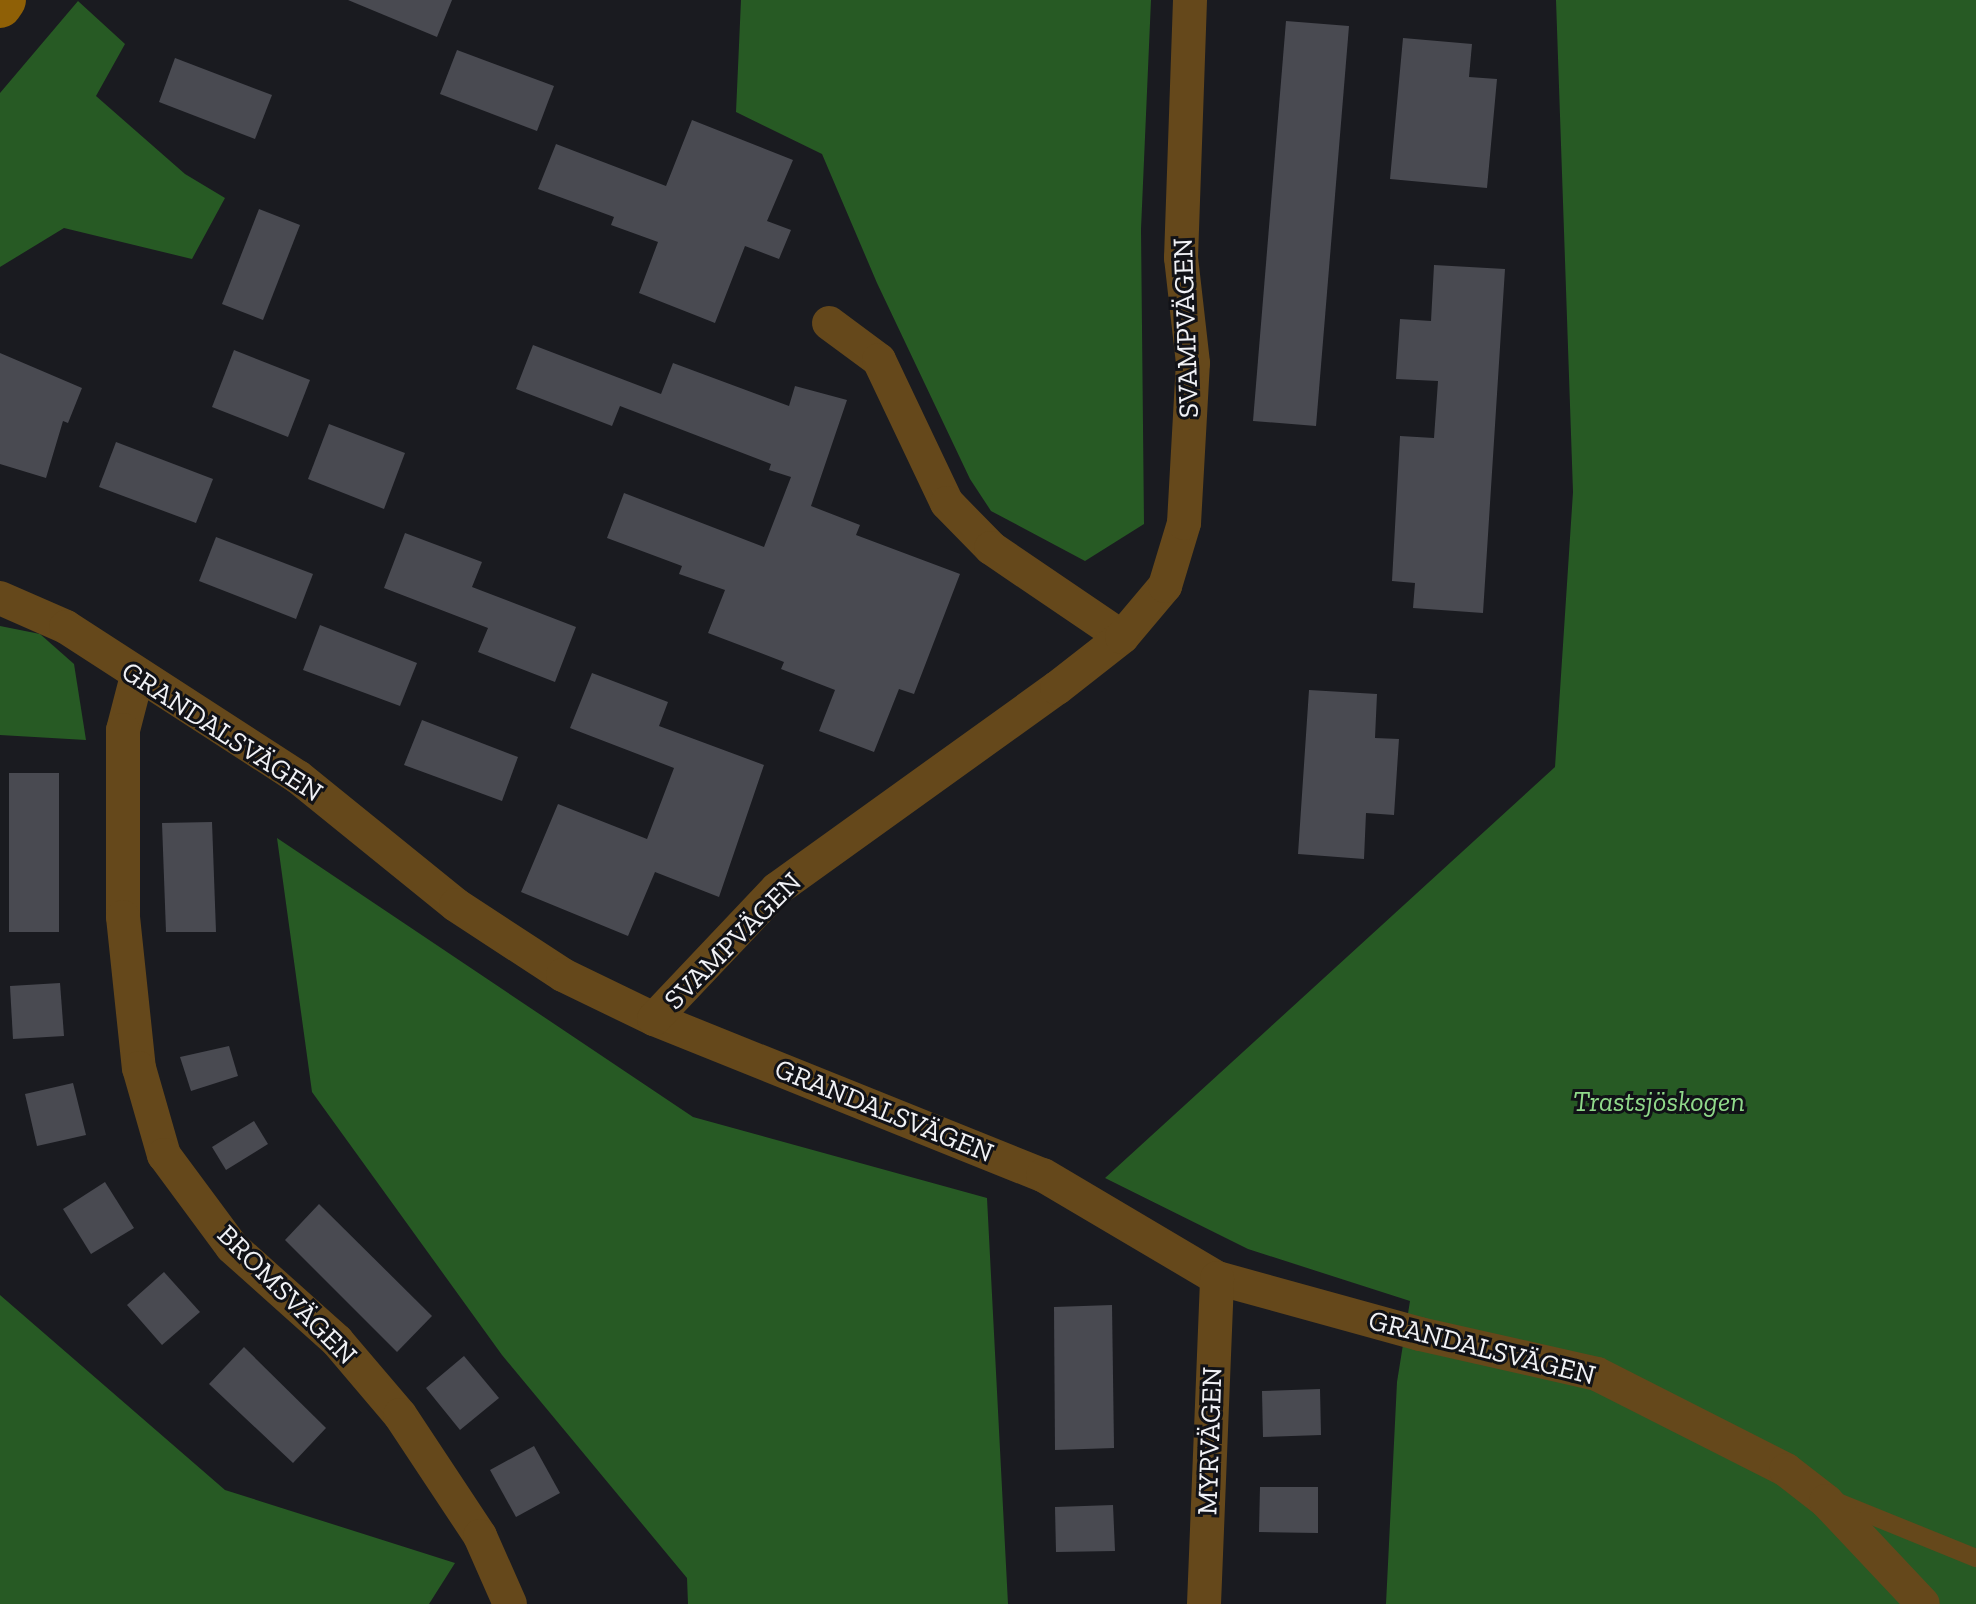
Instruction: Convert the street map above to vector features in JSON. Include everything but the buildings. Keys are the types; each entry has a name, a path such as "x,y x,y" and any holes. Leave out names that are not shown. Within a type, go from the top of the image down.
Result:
{"main road":[{"path":"0,6 4,0"}],"street":[{"name":"SVAMPVÄGEN","path":"654,1019 777,889 1122,637 1165,586 1184,523 1193,363 1181,258 1190,0"},
{"path":"829,323 879,360 947,503 991,548 1122,637"},
{"name":"GRANDALSVÄGEN","path":"0,598 66,627 137,676 298,777 456,905 563,975 654,1019 1043,1175 1217,1278 1420,1334 1597,1374 1786,1470 1826,1501 1923,1604"},
{"name":"BROMSVÄGEN","path":"137,676 123,730 123,917 139,1068 164,1155 232,1247 337,1341 400,1415 480,1536 510,1604"},
{"name":"MYRVÄGEN","path":"1204,1604 1217,1278"}],"lane":[{"name":"GRANDALSVÄGEN","path":"1826,1501 1976,1558"}],"green space":[{"path":"741,0 1151,0 1141,229 1144,524 1085,561 991,511 970,479 877,283 822,154 736,112"},
{"name":"Trastsjöskogen","path":"1556,0 1976,0 1976,1604 1386,1604 1397,1382 1410,1301 1248,1249 1105,1178 1555,767 1573,492"},
{"path":"78,1 125,44 96,96 185,174 225,198 192,259 64,228 0,267 0,93"},
{"path":"0,626 40,634 74,664 86,740 0,735"},
{"path":"277,838 693,1117 987,1198 1008,1604 688,1604 687,1578 502,1355 312,1092"},
{"path":"0,1295 225,1490 455,1563 429,1604 0,1604"}]}
